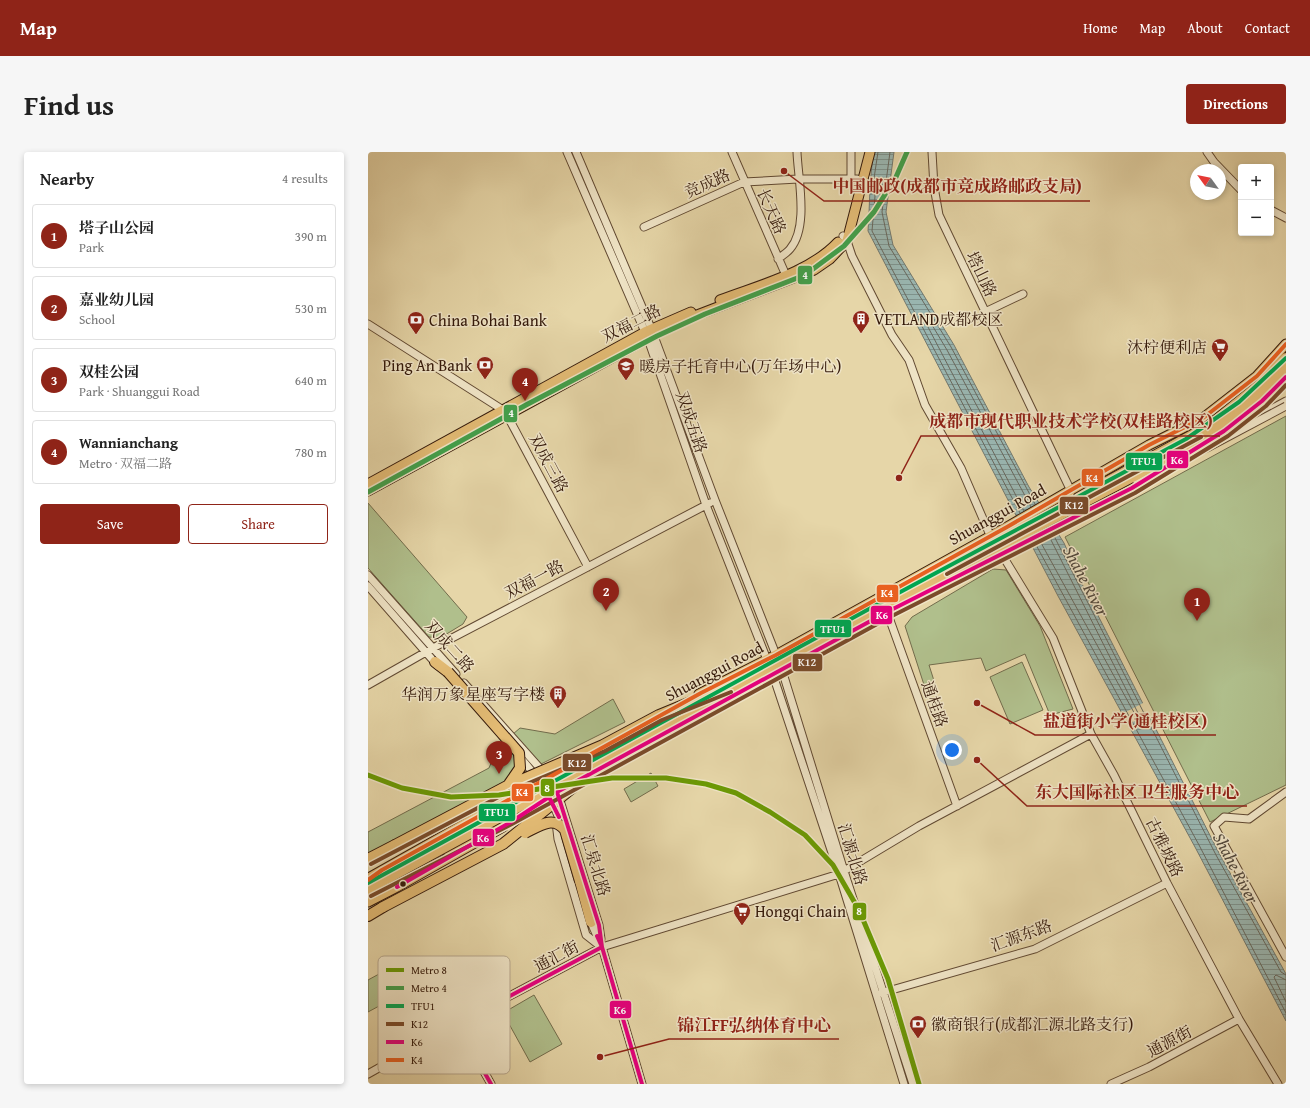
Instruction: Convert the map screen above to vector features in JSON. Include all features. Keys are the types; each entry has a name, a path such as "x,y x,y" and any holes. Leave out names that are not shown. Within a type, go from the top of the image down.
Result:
{"highway":[{"path":"368,881 729,689 1080,510 1217,430 1264,386 1286,358"},
{"path":"368,890 729,689 1186,439 1225,414 1286,369"},
{"path":"434,662 448,672 519,753 520,764 518,774 507,786"},
{"path":"368,859 507,786 603,745 659,715 729,689"},
{"path":"503,844 522,830 581,780 729,689"},
{"path":"368,890 509,819 553,794"},
{"path":"368,881 382,870 506,801"},
{"path":"368,916 544,823 558,823 565,830 590,922"}],"main road":[{"path":"857,179 870,152"},
{"path":"845,239 862,157"},
{"name":"双福二路","path":"368,491 505,413 649,334 692,318 823,264 845,239"},
{"name":"Shuanggui Road","path":"368,873 498,801 540,784 701,693 767,660 990,536 1010,531 1067,495 1203,418 1257,376 1286,344"},
{"name":"Shuanggui Road","path":"368,902 398,887 511,822 553,794 887,612 1003,555 1080,510 1132,488 1224,431 1262,401 1286,377"},
{"name":"双福二路","path":"368,484 505,413"},
{"path":"506,801 540,784"}],"street":[{"name":"双成五路","path":"567,152 649,334 706,505 767,660"},
{"name":"双成五路","path":"576,152 776,655"},
{"name":"长天路","path":"732,152 787,278"},
{"path":"778,259 790,249 799,229 802,206 798,179 797,152"},
{"path":"851,152 857,179"},
{"name":"塔山路","path":"932,152 934,187 939,215 985,312 1072,506 1079,512 1080,510"},
{"path":"1207,152 1214,162 1238,187"},
{"name":"竞成路","path":"644,227 744,182 798,179 857,179"},
{"path":"1274,212 1286,218"},
{"name":"古雅坡路","path":"845,239 892,335 909,360 925,405 961,468 990,536 1053,638 1091,734 1114,775 1167,883 1239,1019 1278,1084"},
{"path":"985,312 1022,294"},
{"name":"双成三路","path":"368,324 505,413 588,566"},
{"path":"1224,431 1236,428 1286,401"},
{"path":"1080,510 1207,448 1286,406"},
{"name":"双福一路","path":"368,685 433,648 715,500"},
{"path":"1003,555 1003,545 1010,531"},
{"name":"双成二路","path":"368,575 549,778 553,794"},
{"name":"双成二路","path":"368,586 526,764 540,784 553,794"},
{"name":"通桂路","path":"887,612 957,806"},
{"name":"汇源北路","path":"776,655 782,670 841,873"},
{"name":"汇源北路","path":"767,660 841,873 880,993 913,1084"},
{"name":"通汇街","path":"510,997 602,948 841,873 957,806 1091,734"},
{"path":"1286,792 1249,818 1224,817 1214,826 1286,957"},
{"name":"汇泉北路","path":"553,794 555,808 560,820 586,913 602,948 642,1084"},
{"name":"汇泉北路","path":"553,794 599,925 602,948"},
{"path":"555,808 558,839 586,935 602,948"},
{"name":"汇源东路","path":"880,993 1035,949 1167,883"},
{"name":"汇源北路","path":"880,993 904,1084"},
{"name":"通源街","path":"1111,1084 1149,1068 1239,1019"},
{"name":"通汇街","path":"368,1074 378,1068"},
{"path":"486,1074 491,1084"}],"green space":[{"path":"1286,416 1286,785 1210,822 1065,537"},
{"path":"368,503 467,617 463,624 440,638 429,637 368,568"},
{"path":"993,569 1006,570 1040,626 1073,709 1050,715 1025,654 986,671 981,658 929,665 936,687 926,691 905,626 912,617"},
{"path":"1022,662 1043,710 1010,724 990,677"},
{"path":"613,699 625,722 507,781 368,855 368,832 489,768 498,747 520,728 555,734"},
{"path":"651,773 658,786 631,802 624,789"},
{"path":"378,975 378,1007 368,1012 368,980"},
{"path":"534,995 562,1044 530,1062 510,1026 510,1009"}],"water":[{"path":"874,152 894,152 886,212 893,245 954,345 1029,487 1064,543 1083,586 1219,853 1286,974 1286,1021 1195,847 1058,596 868,231 870,182"}],"pier":[{"path":"1145,702 1151,713 1127,725 1122,714"}],"metro line":[{"name":"4","path":"368,492 526,405 657,336 705,314 805,275 844,246 874,212 896,177 907,152"},
{"name":"8","path":"368,775 402,788 451,797 499,795 612,778 666,778 706,784 736,793 770,812 805,835 833,865 859,910 888,979 919,1084"}],"transit line":[{"name":"K4","path":"368,880 382,870 701,693 776,655 1007,527 1149,445 1203,418 1257,376 1286,344"},
{"name":"TFU1","path":"368,883 891,597 1186,439 1239,402 1286,358"},
{"name":"K6","path":"602,947 599,925 557,792 887,612 1132,488 1224,431 1262,401 1286,377"},
{"name":"K12","path":"371,896 512,824 890,617 1135,493 1228,436 1266,406 1286,385"},
{"name":"K12","path":"947,574 1201,437"},
{"name":"K12","path":"371,864 510,791 605,751 662,720 731,692"},
{"name":"K6","path":"397,887 511,822 549,797 559,817"},
{"name":"K6","path":"597,936 602,947 642,1084"},
{"name":"K6","path":"510,996 602,947"},
{"name":"K6","path":"485,1074 491,1084"}],"place":[{"name":"中国邮政(成都市竞成路邮政支局)","path":"784,171"},
{"name":"VETLAND成都校区","path":"861,334"},
{"name":"China Bohai Bank","path":"416,335"},
{"name":"沐柠便利店","path":"1220,362"},
{"name":"Ping An Bank","path":"485,380"},
{"name":"暖房子托育中心(万年场中心)","path":"626,381"},
{"name":"Wannianchang","path":"525,401"},
{"name":"成都市现代职业技术学校(双桂路校区)","path":"899,478"},
{"name":"嘉业幼儿园","path":"606,611"},
{"name":"塔子山公园","path":"1197,621"},
{"name":"盐道街小学(通桂校区)","path":"977,703"},
{"name":"华润万象星座写字楼","path":"558,709"},
{"name":"东大国际社区卫生服务中心","path":"977,760"},
{"name":"双桂公园","path":"499,774"},
{"name":"Hongqi Chain","path":"742,926"},
{"name":"徽商银行(成都汇源北路支行)","path":"918,1039"},
{"name":"锦江FF弘纳体育中心","path":"600,1057"}],"water label":[{"name":"Shahe River","path":"1086,581"},
{"name":"Shahe River","path":"1236,868"}]}
